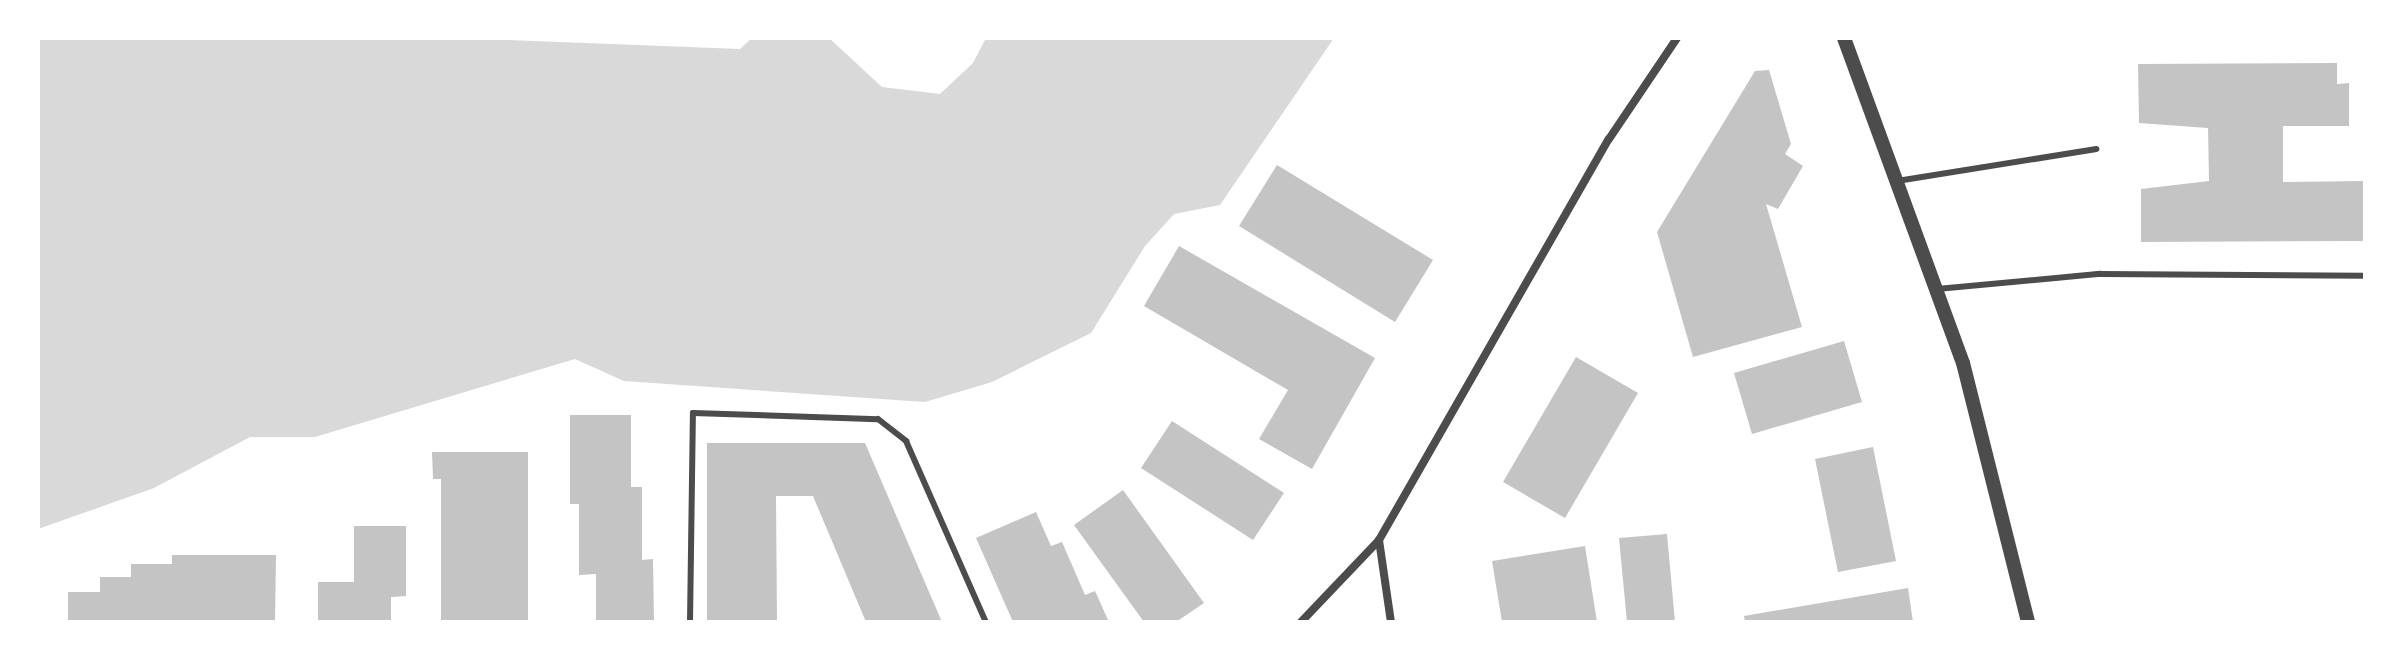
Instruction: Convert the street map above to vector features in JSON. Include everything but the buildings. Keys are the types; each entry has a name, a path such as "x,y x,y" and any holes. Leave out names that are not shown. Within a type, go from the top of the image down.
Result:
{"street":[{"path":"1301,622 1379,540 1609,139 1677,38"},
{"path":"1844,38 1963,363 2028,622"},
{"path":"1379,540 1391,622"}],"lane":[{"path":"1897,181 2096,149"},
{"path":"1937,289 2100,274 2365,276"},
{"path":"690,622 693,413 878,419 906,441 986,622"}],"shaded area":[{"path":"38,38 458,38 740,49 752,38 829,38 882,87 940,94 973,63 986,38 1334,38 1220,205 1174,214 1145,246 1091,333 992,382 925,402 624,381 575,359 315,437 250,437 154,488 38,529"}]}
